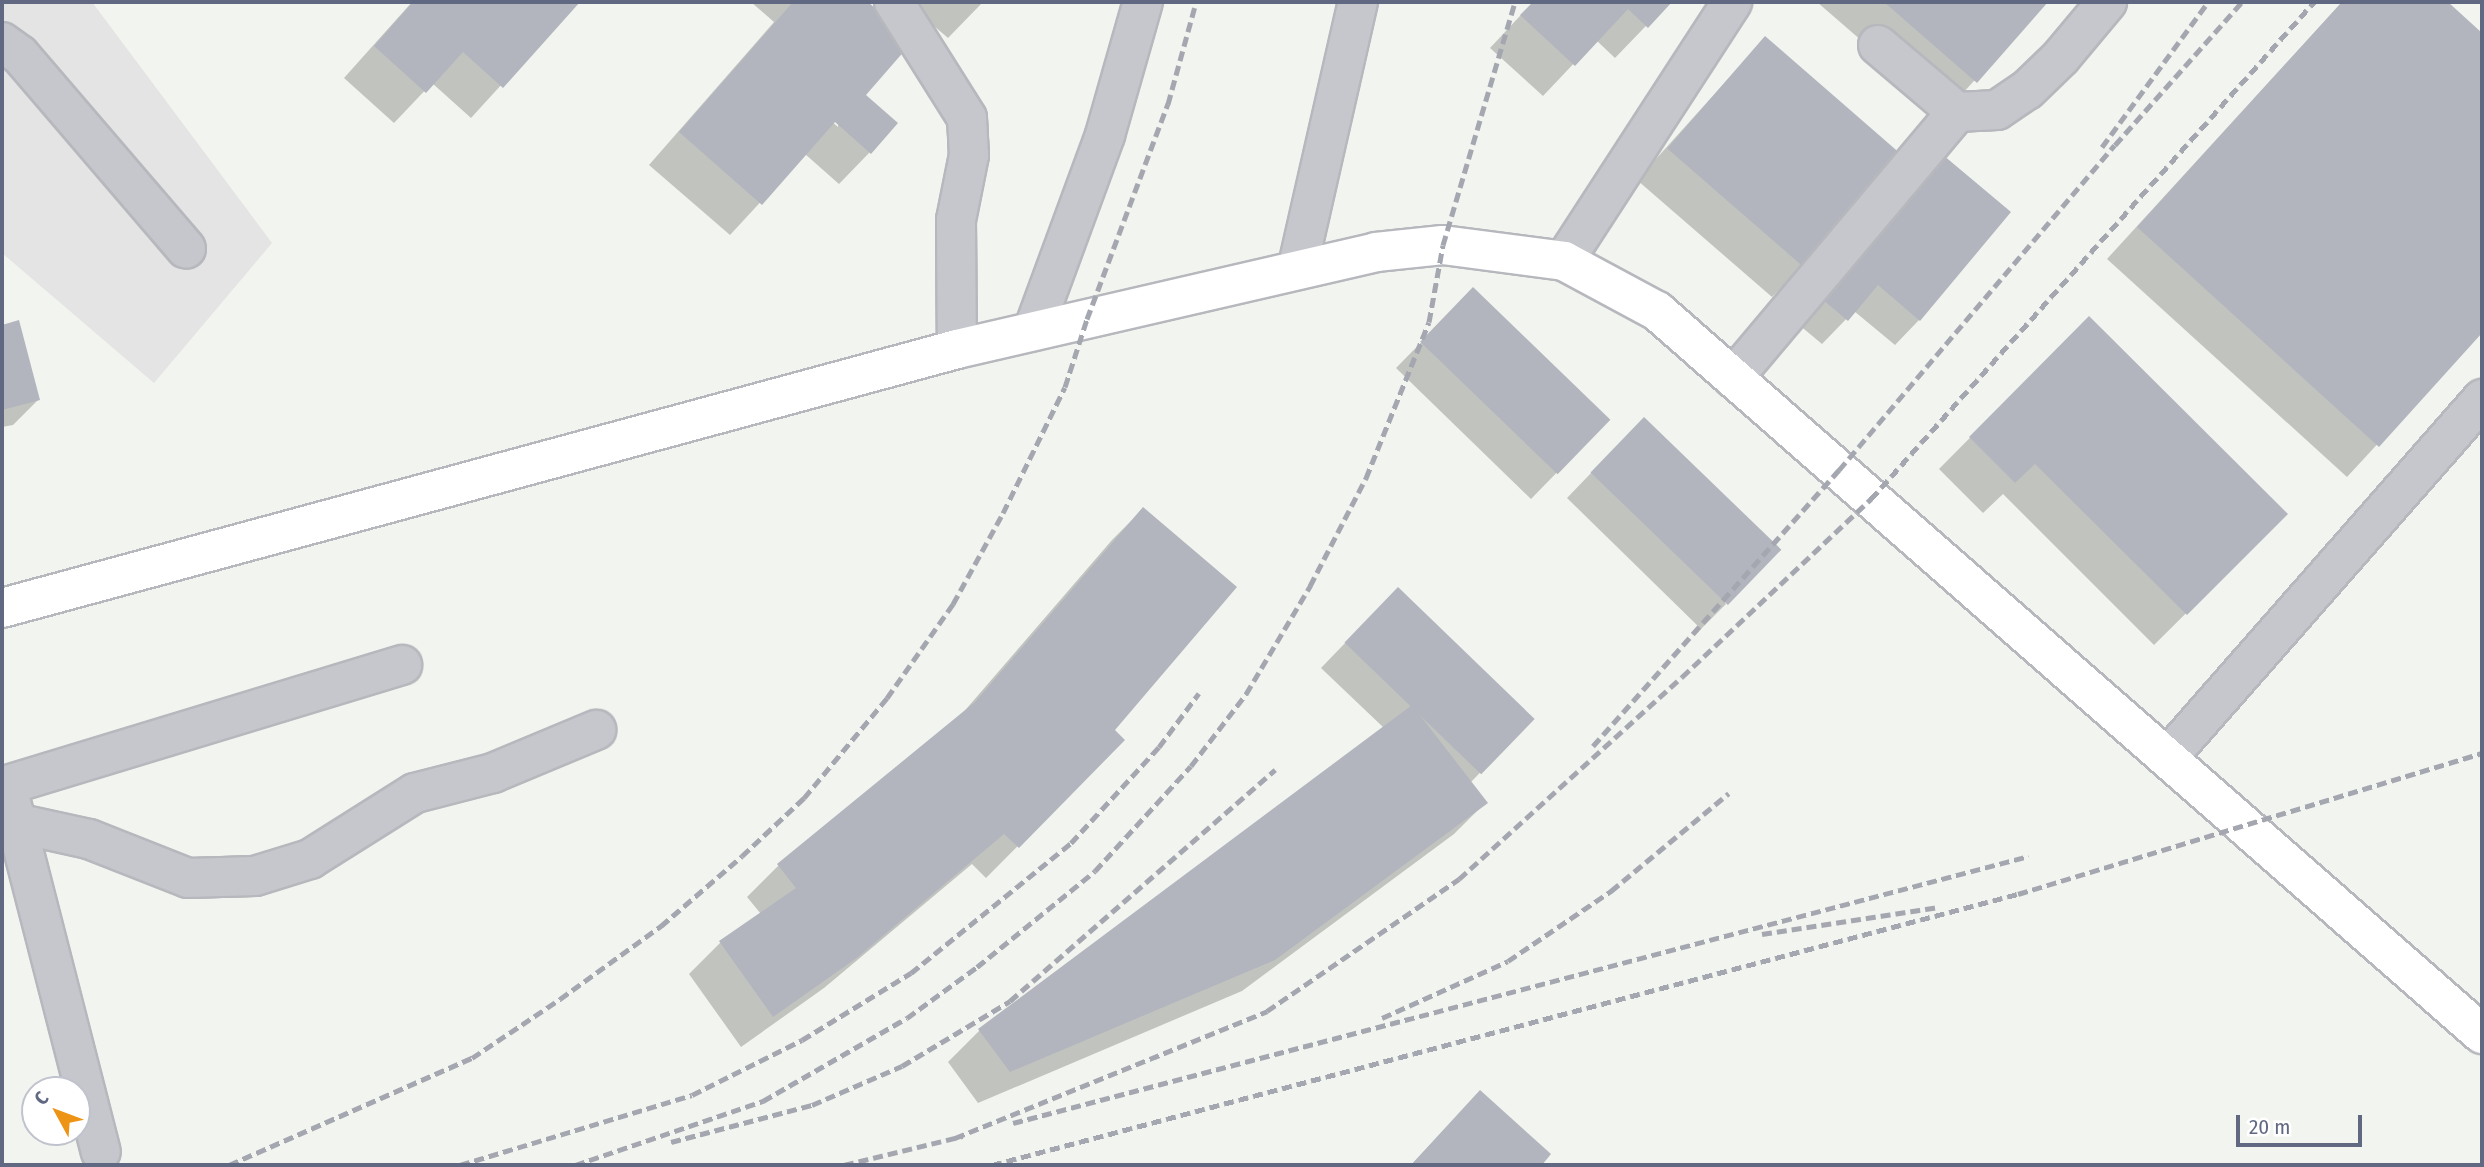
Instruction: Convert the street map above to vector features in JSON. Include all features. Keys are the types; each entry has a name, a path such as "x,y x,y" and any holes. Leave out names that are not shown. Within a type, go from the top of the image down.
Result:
{"main road":[{"path":"2,608 957,349 1376,252 1443,245 1564,261 1657,311 2482,1034"}],"street":[{"path":"894,2 967,118 969,155 956,220 957,349"},
{"path":"1033,331 1105,135 1143,2"},
{"path":"1297,270 1358,2"},
{"path":"1564,261 1732,2"},
{"path":"1878,45 1957,112 1997,110 2027,90 2061,57 2107,2"},
{"path":"2,42 20,55 186,250"},
{"path":"1733,378 1957,112"},
{"path":"2167,758 2482,399"},
{"path":"101,1152 4,775 402,665"},
{"path":"16,823 89,839 188,878 255,876 310,859 415,793 493,773 596,730"}],"shaded area":[{"path":"2,2 92,2 272,243 154,383 2,253"}],"building":[{"path":"413,2 580,2 503,88 463,52 426,93 374,46"},
{"path":"793,2 868,2 913,41 866,95 898,123 871,154 835,122 762,205 679,132"},
{"path":"1533,2 1672,2 1648,28 1628,9 1575,66 1520,15"},
{"path":"1884,2 2048,2 1977,83"},
{"path":"2342,2 2448,2 2482,33 2482,333 2379,447 2137,227"},
{"path":"1765,36 1902,155 1804,267 1667,148"},
{"path":"1943,155 2011,212 1920,321 1878,285 1848,321 1815,293"},
{"path":"1473,287 1610,420 1558,474 1420,342"},
{"path":"2089,316 2288,514 2187,615 2035,464 2015,483 1969,437"},
{"path":"19,320 40,400 2,410 2,325"},
{"path":"1644,417 1781,550 1728,605 1591,472"},
{"path":"1143,507 1237,587 1115,730 1125,740 1019,848 1004,834 858,957 773,1017 719,941 796,888 777,864 975,702"},
{"path":"1398,587 1535,719 1481,774 1345,642"},
{"path":"1412,705 1488,803 1275,960 1010,1072 978,1029"},
{"path":"1480,1090 1551,1154 1542,1165 1411,1165"}],"railway":[{"path":"229,1165 472,1058 661,926 804,798 887,698 953,604 1003,513 1065,387 1087,319 1168,104 1196,2"},
{"path":"575,1165 763,1101 907,1018 977,967 1095,871 1191,766 1246,694 1310,586 1366,478 1429,322 1443,245 1515,2"},
{"path":"2102,147 2208,2"},
{"path":"1593,746 1839,470 2115,145 2242,2"},
{"path":"955,1138 1267,1011 1459,879 1682,677 1871,499 2314,2"},
{"path":"460,1165 692,1095 802,1040 911,973 1071,843 1159,747 1199,693"},
{"path":"992,1165 2018,894 2482,753"},
{"path":"671,1142 812,1105 902,1066 1010,1001 1275,770"},
{"path":"1382,1018 1508,961 1611,891 1729,793"},
{"path":"1013,1123 2029,856"},
{"path":"1762,934 1939,907"},
{"path":"844,1165 963,1136"}]}
